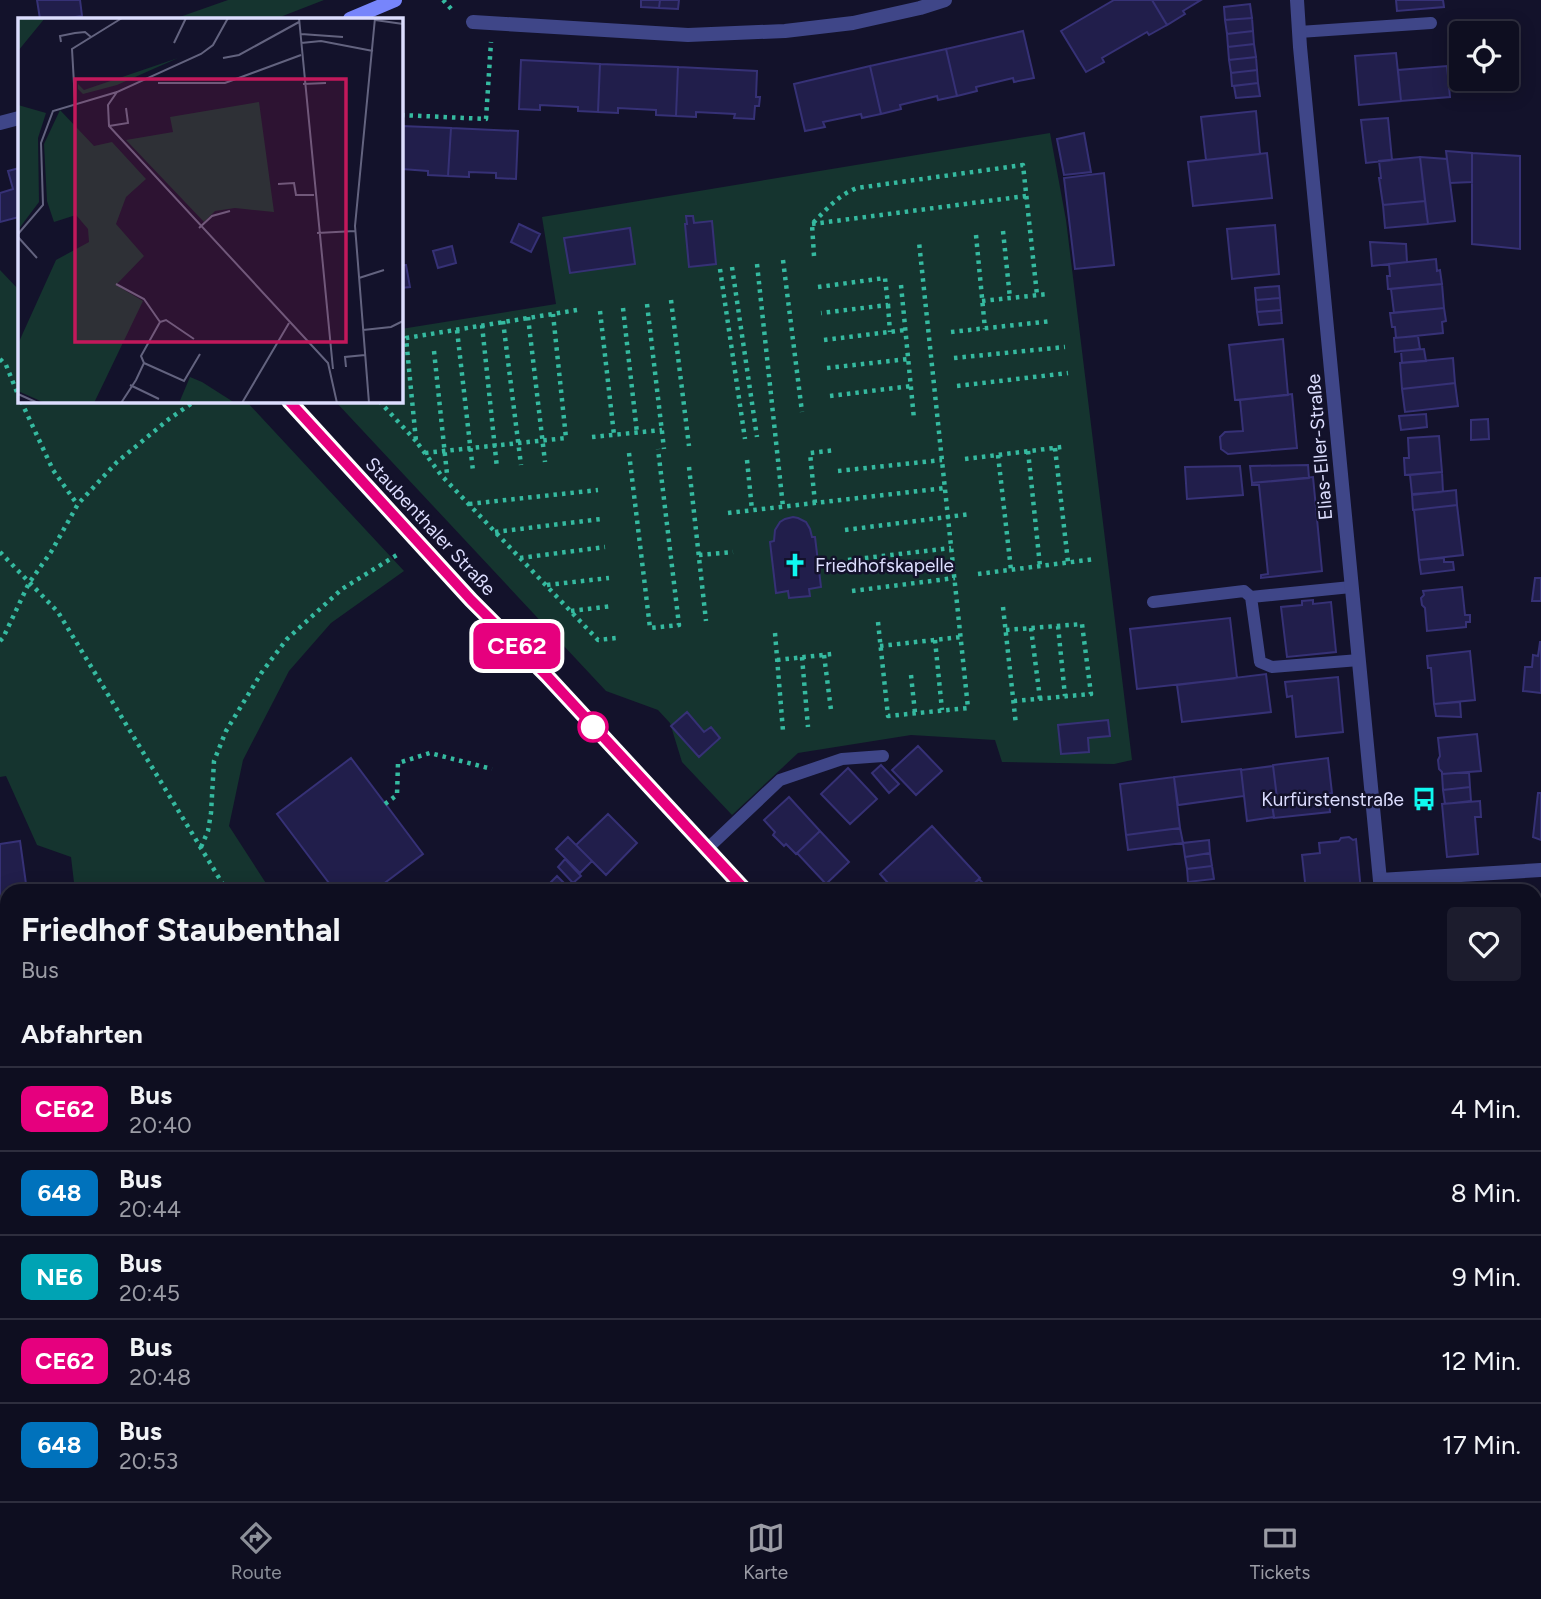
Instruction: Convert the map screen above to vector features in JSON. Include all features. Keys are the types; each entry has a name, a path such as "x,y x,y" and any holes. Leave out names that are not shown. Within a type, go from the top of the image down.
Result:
{"main road":[{"path":"352,18 395,0"},
{"name":"Staubenthaler Straße","path":"290,402 471,600 547,676 740,884"}],"street":[{"path":"473,22 688,34 785,31 853,23 945,0"},
{"name":"Elias-Eller-Straße","path":"1297,0 1380,884"},
{"path":"0,123 18,118"},
{"path":"1400,884 1541,870"}],"lane":[{"path":"1299,32 1431,23"},
{"path":"1251,597 1352,587"},
{"path":"1153,602 1244,591 1251,597 1260,662 1272,667 1359,660"},
{"path":"707,849 780,780 842,759 883,756"}],"path":[{"path":"402,116 486,118 492,23"},
{"path":"814,256 812,224 840,196 857,188 1023,165 1037,295"},
{"path":"812,224 1026,196"},
{"path":"1003,231 1010,298"},
{"path":"976,235 985,328"},
{"path":"878,622 888,716 968,708 919,242"},
{"path":"783,260 802,412"},
{"path":"757,264 783,507"},
{"path":"732,268 757,438"},
{"path":"720,269 745,439"},
{"path":"818,286 885,278 890,332"},
{"path":"901,285 914,419"},
{"path":"982,301 1048,294"},
{"path":"671,300 689,446"},
{"path":"629,453 650,628 679,625 661,449 662,430 647,304"},
{"path":"821,313 888,305"},
{"path":"623,308 637,433"},
{"path":"416,441 410,380 404,354 405,338 577,310"},
{"path":"600,312 614,435"},
{"path":"425,453 566,438 553,314"},
{"path":"528,317 545,462"},
{"path":"503,321 522,465"},
{"path":"951,332 1052,321"},
{"path":"482,325 497,468"},
{"path":"457,330 473,471"},
{"path":"824,340 905,330"},
{"path":"954,358 1065,347"},
{"path":"434,351 447,474"},
{"path":"0,359 6,365 18,394"},
{"path":"827,368 908,359"},
{"path":"957,386 1068,373"},
{"path":"402,382 410,380"},
{"path":"830,396 911,386"},
{"path":"21,402 53,470 78,504"},
{"path":"0,641 29,583 51,552 78,504 117,462 194,402"},
{"path":"380,402 416,441 441,475 598,640 616,638"},
{"path":"592,437 662,430"},
{"path":"965,459 1062,447"},
{"path":"1055,448 1069,562"},
{"path":"815,503 810,453 836,450"},
{"path":"1028,451 1040,566"},
{"path":"998,455 1011,570"},
{"path":"747,460 752,510"},
{"path":"838,471 942,460"},
{"path":"689,467 706,621"},
{"path":"728,513 945,488"},
{"path":"469,504 598,490"},
{"path":"845,530 971,514"},
{"path":"495,532 601,519"},
{"path":"201,848 211,813 215,761 226,730 262,672 287,639 342,589 419,542"},
{"path":"520,558 605,547"},
{"path":"848,560 951,548"},
{"path":"0,552 58,612 223,884"},
{"path":"699,555 733,552"},
{"path":"978,574 1095,559"},
{"path":"546,585 608,578"},
{"path":"852,591 955,578"},
{"path":"570,611 612,606"},
{"path":"1003,607 1016,725"},
{"path":"1006,630 1082,624 1091,694 1014,701"},
{"path":"1058,625 1065,696"},
{"path":"1031,628 1040,699"},
{"path":"775,633 783,730"},
{"path":"880,646 961,637"},
{"path":"935,640 942,710"},
{"path":"777,660 832,654"},
{"path":"824,655 831,709"},
{"path":"802,657 808,727"},
{"path":"911,675 915,713"},
{"path":"385,804 397,796 398,763 430,754 492,769"}],"green space":[{"path":"228,0 324,0 278,18 177,18"},
{"path":"1050,133 1066,220 1132,760 1114,764 1002,762 995,740 911,735 798,753 732,815 682,762 670,723 658,710 606,691 336,402 402,402 402,329 556,304 542,217"},
{"path":"0,270 18,289 18,402 247,402 404,571 331,623 289,671 243,760 229,826 266,884 74,884 71,857 37,845 6,776 0,777"}],"building":[{"path":"37,0 80,0 82,16 40,18"},
{"path":"641,0 660,0 659,8 641,7"},
{"path":"660,0 679,0 678,9 659,8"},
{"path":"1114,0 1152,0 1167,25 1149,35 1147,32 1102,58 1104,62 1086,72 1061,31"},
{"path":"1152,0 1201,0 1167,25"},
{"path":"1396,0 1443,0 1444,7 1397,11"},
{"path":"1250,4 1252,18 1225,20 1224,7"},
{"path":"1252,18 1253,31 1227,34 1225,20"},
{"path":"1023,31 1034,78 1014,82 1013,78 976,87 977,91 957,96 946,49"},
{"path":"1253,31 1254,44 1228,47 1227,34"},
{"path":"1254,44 1256,57 1229,60 1228,47"},
{"path":"946,49 957,96 938,100 937,96 900,105 901,109 881,114 870,66"},
{"path":"1396,53 1401,101 1359,105 1355,56"},
{"path":"1256,57 1257,70 1231,73 1229,60"},
{"path":"521,60 600,64 598,112 578,111 578,107 540,105 540,110 519,109"},
{"path":"600,64 678,67 676,116 656,115 656,110 618,108 618,113 598,112"},
{"path":"870,66 881,114 862,118 861,114 823,122 825,127 805,131 794,84"},
{"path":"1447,66 1450,97 1401,101 1398,70"},
{"path":"678,67 757,71 756,97 760,97 759,106 755,106 754,119 734,118 735,114 696,112 696,117 676,116"},
{"path":"1257,70 1258,83 1232,86 1231,73"},
{"path":"1258,83 1260,96 1236,98 1234,86"},
{"path":"1256,111 1260,154 1206,160 1201,117"},
{"path":"1388,118 1392,160 1366,163 1361,120"},
{"path":"402,126 451,128 448,176 428,175 428,171 402,169"},
{"path":"451,128 518,131 516,179 496,178 496,173 469,172 469,177 448,176"},
{"path":"1084,133 1091,172 1064,175 1057,139"},
{"path":"1446,151 1472,153 1472,182 1450,183"},
{"path":"1267,153 1272,198 1193,206 1188,162"},
{"path":"1472,153 1520,156 1520,249 1472,244"},
{"path":"1420,157 1447,159 1455,221 1428,224"},
{"path":"1420,157 1425,201 1383,205 1379,161"},
{"path":"18,168 18,217 0,222 0,193 13,189 8,171"},
{"path":"1104,173 1114,265 1075,269 1064,178"},
{"path":"1425,201 1428,224 1385,228 1383,205"},
{"path":"686,216 693,216 694,223 712,221 716,264 689,267"},
{"path":"519,224 540,234 531,252 511,242"},
{"path":"1275,225 1279,274 1232,279 1227,229"},
{"path":"630,228 635,264 570,273 564,238"},
{"path":"1370,242 1406,244 1407,262 1372,266"},
{"path":"452,246 456,263 438,268 433,251"},
{"path":"1436,259 1442,284 1388,289 1389,264"},
{"path":"402,265 406,265 410,287 402,288"},
{"path":"1442,284 1444,308 1394,313 1391,289"},
{"path":"1279,286 1280,298 1256,300 1255,288"},
{"path":"1280,298 1281,310 1257,312 1256,300"},
{"path":"1444,308 1446,321 1442,322 1443,333 1396,338 1390,313"},
{"path":"1281,310 1282,323 1259,325 1257,312"},
{"path":"1418,336 1420,349 1395,352 1394,338"},
{"path":"1283,339 1288,395 1235,400 1229,345"},
{"path":"1424,349 1426,361 1402,363 1401,351"},
{"path":"1453,358 1455,383 1402,389 1400,363"},
{"path":"1455,383 1458,406 1405,412 1402,389"},
{"path":"1292,394 1297,448 1228,454 1221,449 1220,437 1225,432 1243,431 1240,400"},
{"path":"1426,414 1427,427 1401,430 1399,416"},
{"path":"1488,419 1489,439 1471,440 1471,420"},
{"path":"1439,436 1442,472 1405,475 1404,458 1409,458 1408,438"},
{"path":"1308,465 1309,478 1252,483 1250,466"},
{"path":"1240,466 1243,495 1187,499 1185,467"},
{"path":"1442,472 1443,492 1412,494 1410,475"},
{"path":"1313,477 1322,571 1261,578 1261,575 1268,574 1259,485 1252,483"},
{"path":"1456,490 1457,505 1413,510 1412,495"},
{"path":"1457,505 1463,555 1419,560 1414,510"},
{"name":"Friedhofskapelle","path":"793,517 806,522 812,537 815,537 821,587 809,589 810,596 789,598 788,591 776,593 770,542 774,541 775,530 780,522"},
{"path":"1444,558 1444,562 1453,562 1454,570 1421,574 1419,560"},
{"path":"1535,578 1541,578 1541,601 1532,601"},
{"path":"1462,587 1465,615 1470,615 1470,622 1466,622 1466,627 1427,631 1425,608 1421,598 1423,591"},
{"path":"1313,600 1313,604 1331,602 1336,652 1287,657 1281,607 1302,605 1302,601"},
{"path":"1230,618 1237,678 1137,689 1130,629"},
{"path":"1540,642 1541,693 1523,691 1525,667 1532,667 1533,655 1538,656"},
{"path":"1470,651 1475,700 1434,704 1431,668 1428,668 1427,656"},
{"path":"1266,674 1271,712 1182,722 1177,685"},
{"path":"1338,677 1343,732 1296,737 1292,696 1287,697 1285,682"},
{"path":"1460,702 1461,717 1436,716 1434,704"},
{"path":"687,712 704,732 711,727 720,738 699,757 671,726"},
{"path":"1108,720 1110,736 1088,738 1089,752 1061,754 1058,725"},
{"path":"1477,734 1481,771 1442,774 1438,760 1438,738"},
{"path":"918,746 942,771 916,795 892,770"},
{"path":"351,758 423,854 383,884 330,884 277,814"},
{"path":"1328,758 1332,793 1328,794 1330,812 1274,818 1271,798 1277,798 1273,765"},
{"path":"881,765 899,784 889,793 872,773"},
{"path":"1273,766 1277,798 1271,798 1274,817 1247,821 1241,770"},
{"path":"848,768 877,799 850,824 821,794"},
{"path":"1241,769 1244,796 1178,805 1174,777"},
{"path":"1469,772 1470,787 1443,790 1442,774"},
{"path":"1174,777 1180,828 1126,835 1120,784"},
{"path":"1470,787 1471,801 1445,804 1443,790"},
{"path":"1538,793 1541,793 1541,840 1533,837"},
{"path":"789,797 820,831 796,854 773,835 775,832 764,820"},
{"path":"1480,801 1481,817 1475,817 1478,854 1447,857 1442,804"},
{"path":"608,814 637,843 606,875 576,845"},
{"path":"932,826 980,878 974,884 889,884 880,874"},
{"path":"1180,828 1183,843 1128,850 1126,835"},
{"path":"820,831 849,862 826,884 797,853"},
{"path":"568,837 592,861 580,873 556,849"},
{"path":"1341,838 1356,839 1360,884 1305,884 1302,855 1320,853 1319,843 1339,841"},
{"path":"1209,840 1210,853 1185,857 1183,843"},
{"path":"20,841 26,884 0,884 0,844"},
{"path":"1210,853 1212,866 1187,869 1185,857"},
{"path":"565,859 581,876 573,883 558,867"},
{"path":"1212,866 1214,879 1188,882 1187,869"},
{"path":"557,876 565,884 549,884"}],"bus line":[{"name":"CE62","path":"290,402 471,600 547,676 739,884"}],"place":[{"name":"Friedhofskapelle","path":"795,565"},
{"name":"Kurfürstenstraße","path":"1424,799"}]}
